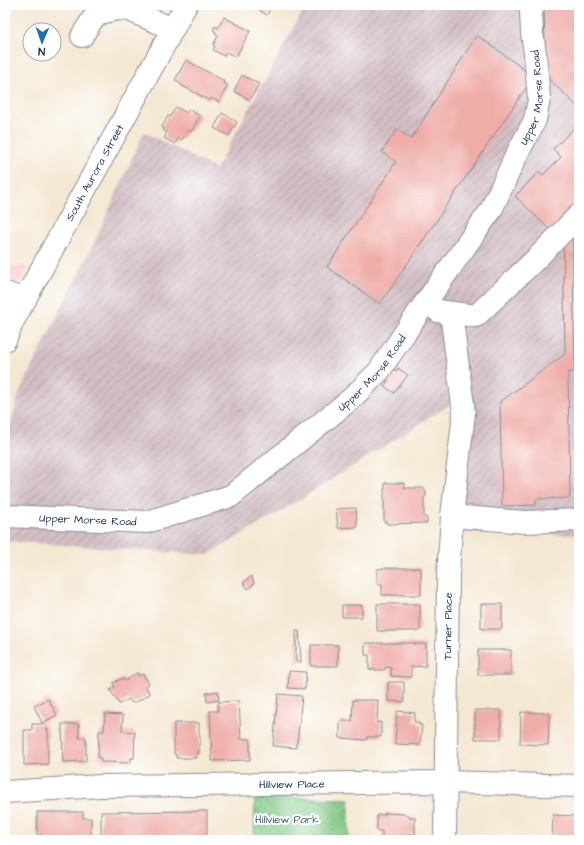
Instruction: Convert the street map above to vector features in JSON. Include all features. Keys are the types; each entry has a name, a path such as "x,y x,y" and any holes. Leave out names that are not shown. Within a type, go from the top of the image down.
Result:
{"street":[{"name":"South Aurora Street","path":"5,340 13,321 15,296 186,5"},
{"name":"Upper Morse Road","path":"5,516 147,522 231,496 351,399 379,371 491,210 517,154 535,120 539,99 532,32 531,12 534,5"},
{"path":"82,36 94,17 104,12 118,9 129,10 173,29"},
{"path":"421,309 476,316 535,260 579,215"},
{"name":"Turner Place","path":"445,840 448,575 452,516 464,413 451,313"},
{"path":"452,516 525,522 579,520"},
{"name":"Hillview Place","path":"5,792 100,786 230,786 446,782 579,786"}],"shaded area":[{"path":"306,5 579,5 579,535 462,532 465,395 301,499 208,555 5,541 5,446 19,393 95,241 144,132 216,169"},
{"path":"28,266 5,313 5,267"}],"green space":[{"name":"Hillview Park","path":"255,797 349,799 349,840 254,840"}],"building":[{"path":"263,5 270,9 267,15 260,11"},
{"path":"547,5 579,5 579,108 546,76 544,8"},
{"path":"224,17 250,31 236,57 226,52 224,56 213,50 215,46 213,45 218,36 213,30 215,26 218,28"},
{"path":"477,35 526,71 528,85 380,304 327,267 396,162 382,152 397,129 411,139"},
{"path":"186,60 224,81 223,83 228,85 219,102 211,98 210,101 181,85 175,80"},
{"path":"242,75 259,84 250,100 234,91"},
{"path":"176,107 187,113 189,109 200,116 191,132 188,130 182,140 178,138 175,144 164,138 167,132 163,130 164,128 162,127 168,116 170,117"},
{"path":"222,113 237,122 229,136 214,128"},
{"path":"579,123 579,211 572,213 575,372 568,372 570,498 536,499 536,505 502,506 500,402 565,354 563,223 553,233 515,196 539,172 543,175 561,157 553,149"},
{"path":"392,367 396,371 398,368 408,375 394,393 384,386 388,381 384,378"},
{"path":"385,483 404,483 404,488 424,488 426,496 424,498 424,517 427,518 427,523 387,524 387,522 384,522"},
{"path":"356,508 357,527 338,528 336,509"},
{"path":"421,568 421,595 382,595 382,584 377,584 377,569"},
{"path":"252,576 254,584 248,589 243,583"},
{"path":"377,604 420,604 420,631 377,631"},
{"path":"481,604 502,604 502,629 481,629"},
{"path":"342,605 362,605 362,617 342,617"},
{"path":"296,631 299,631 301,662 296,662"},
{"path":"365,643 426,644 426,666 411,667 411,677 391,676 391,668 385,667 385,670 369,670 369,655 365,655"},
{"path":"311,645 338,645 338,666 311,666"},
{"path":"478,650 511,650 511,675 478,675"},
{"path":"289,671 306,672 305,689 288,688"},
{"path":"137,673 139,676 143,674 149,684 145,686 150,694 136,702 132,703 129,699 119,704 110,690 115,687 113,683 123,678 125,681"},
{"path":"388,682 404,682 404,702 388,701"},
{"path":"218,691 219,700 207,702 206,693"},
{"path":"278,694 302,696 296,748 273,746"},
{"path":"48,699 57,715 42,723 34,706"},
{"path":"353,700 378,700 377,723 381,722 381,737 367,737 367,740 340,738 340,721 352,721"},
{"path":"239,701 241,739 250,739 250,760 212,761 210,711 218,711 218,702"},
{"path":"475,710 501,710 501,739 475,739"},
{"path":"397,711 415,713 414,722 419,722 419,725 422,725 420,745 395,744"},
{"path":"521,712 549,713 548,745 520,744"},
{"path":"577,712 579,712 579,740 576,740"},
{"path":"105,714 123,715 122,731 135,732 134,758 131,758 131,763 101,762 101,758 98,758 99,731 104,731"},
{"path":"174,723 199,723 199,754 196,753 196,758 176,758 176,754 174,754"},
{"path":"32,724 46,724 46,730 48,730 48,764 24,765 24,730 32,730"},
{"path":"62,724 79,724 79,738 86,738 86,761 63,762"},
{"path":"207,811 207,840 101,840 101,812"},
{"path":"37,812 83,812 83,818 91,818 91,840 42,840 42,835 37,835"},
{"path":"385,813 405,814 409,815 409,817 415,817 415,834 408,834 408,840 382,840 382,831 377,831 377,815 385,815"},
{"path":"553,815 579,816 579,840 552,839"}]}
